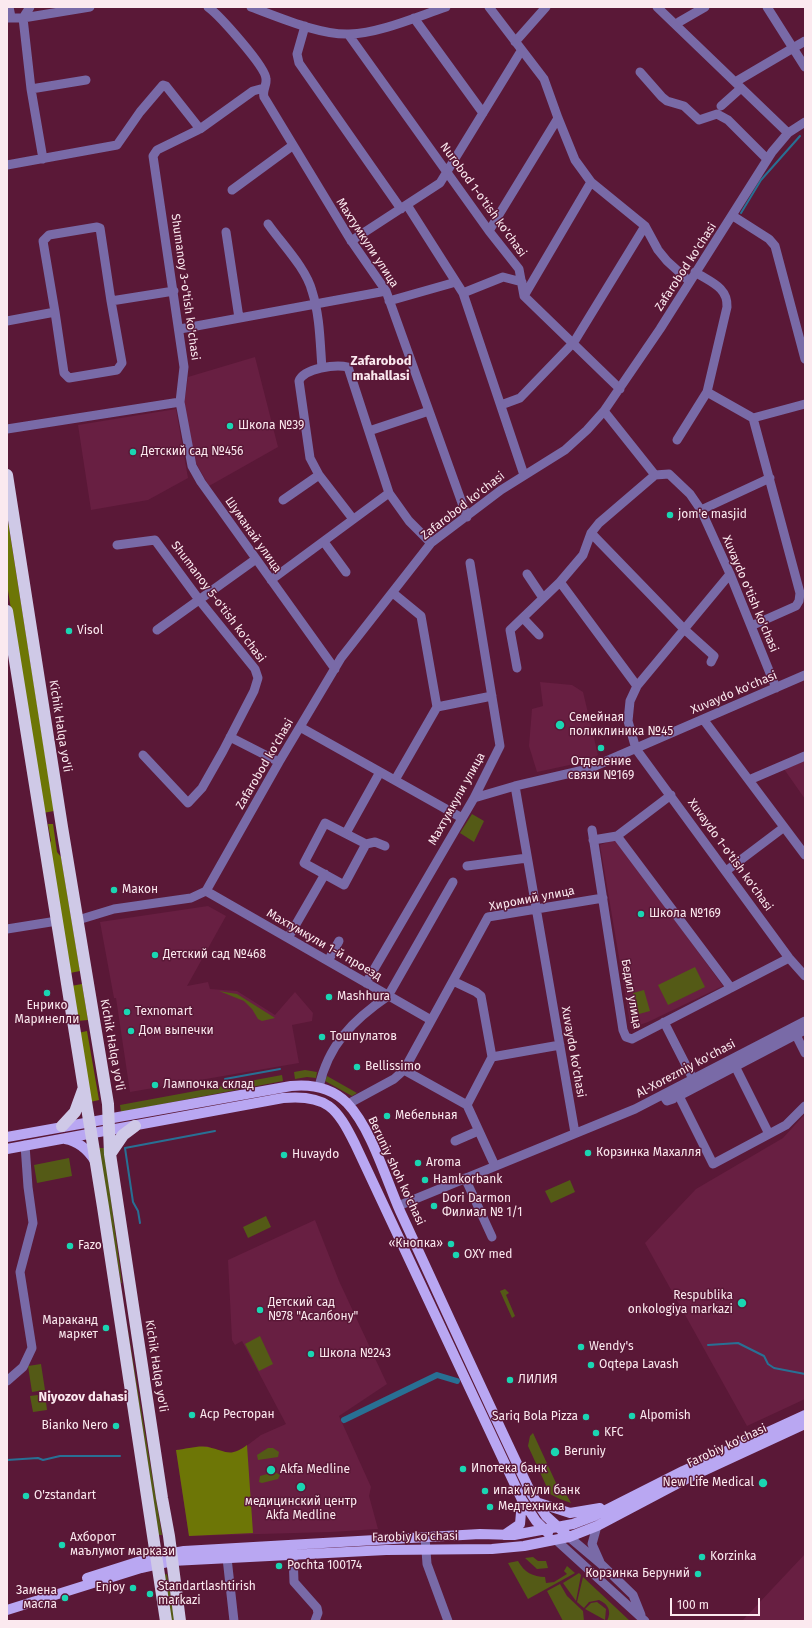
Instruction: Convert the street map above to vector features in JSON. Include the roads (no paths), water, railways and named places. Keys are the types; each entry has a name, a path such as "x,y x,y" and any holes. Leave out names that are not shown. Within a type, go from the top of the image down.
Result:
{"highway":[{"name":"Kichik Halqa yo'li","path":"7,475 61,819 108,1104 110,1154 172,1557 180,1621"},
{"path":"7,611 10,649 41,822 84,1087 166,1621"},
{"path":"41,822 49,818 61,819"},
{"path":"66,975 77,979 86,973"},
{"path":"62,1132 75,1112 84,1087"},
{"path":"110,1154 123,1135 135,1126"},
{"path":"115,1286 122,1288 130,1284"},
{"path":"119,1310 127,1307 133,1309"}],"main road":[{"name":"Beruniy shoh ko'chasi","path":"90,1128 108,1118 291,1086 319,1087 334,1093 348,1104 365,1130 398,1206 536,1502 546,1516 569,1537"},
{"name":"Beruniy shoh ko'chasi","path":"7,1137 90,1128 109,1131 283,1098 301,1097 313,1099 331,1107 341,1118 379,1193 522,1500 536,1521 556,1540"},
{"name":"Beruniy shoh ko'chasi","path":"7,1149 25,1146 62,1132"},
{"path":"62,1132 90,1153 95,1161"},
{"path":"379,1193 398,1206 394,1226"},
{"name":"Farobiy ko'chasi","path":"7,1604 156,1560 172,1557 425,1537 492,1534 514,1535 559,1528 594,1516 612,1506 805,1415"},
{"name":"Farobiy ko'chasi","path":"172,1557 227,1558 426,1549 492,1549 524,1546 556,1540 569,1537 597,1526 686,1480 805,1424"},
{"path":"504,1535 520,1524 522,1500"},
{"path":"536,1502 576,1514 612,1506"},
{"path":"556,1540 559,1528"},
{"name":"Farobiy ko'chasi","path":"7,1610 156,1560"}],"street":[{"path":"9,7 9,18 23,18 90,7"},
{"path":"30,7 23,18 31,89 43,159"},
{"name":"Махтумкули улица","path":"208,7 218,14 247,49 265,76 264,97 292,146 351,241 386,291 466,517"},
{"path":"251,7 305,26 348,34 369,32 446,7"},
{"path":"489,7 514,42 544,79 575,160 591,182 645,226 658,250 667,261 689,281"},
{"path":"514,42 546,7"},
{"path":"657,7 788,133"},
{"path":"679,22 705,7"},
{"path":"767,7 805,67"},
{"path":"414,18 483,113"},
{"path":"305,26 298,54 299,63 404,207 463,293 502,405 524,475"},
{"name":"Nurobod 1-o'tish ko'chasi","path":"348,34 489,231 520,269 524,296"},
{"path":"721,106 739,85 805,41"},
{"path":"351,241 437,186 521,51"},
{"path":"640,72 662,97 667,101 684,106 696,118 707,119 717,114 728,120 767,159"},
{"path":"31,89 86,80"},
{"path":"7,165 117,145 140,112 163,85 166,86 200,129"},
{"name":"Shumanoy 3-o'tish ko'chasi","path":"180,402 184,367 180,329 153,156 157,150 200,129 253,91 264,88"},
{"path":"489,231 558,118"},
{"name":"Zafarobod ko'chasi","path":"206,891 279,762 335,669 430,544 486,500 565,450 587,430 604,411 620,389 689,281 733,216 767,159 788,133 805,122"},
{"path":"232,190 292,146"},
{"path":"591,182 524,296 574,342 620,389"},
{"path":"733,216 769,239 775,246 805,359"},
{"path":"268,224 304,274 312,290 316,304 322,368"},
{"path":"502,405 520,398 574,342 645,226"},
{"path":"97,227 100,228 111,301 122,363 116,370 69,378 64,373 44,241 50,235 97,227"},
{"path":"226,232 239,318"},
{"path":"677,440 707,392 728,298 724,291 695,272"},
{"path":"463,293 503,277 522,282"},
{"path":"389,301 456,282"},
{"path":"111,301 174,291"},
{"path":"180,329 386,291"},
{"path":"7,321 55,312"},
{"path":"353,519 319,475 310,458 299,381 305,372 322,368 348,367 390,493 409,521 430,544"},
{"path":"707,392 753,418 805,404"},
{"path":"7,429 180,402"},
{"name":"Шуманай улица","path":"180,402 192,466 201,482 335,669"},
{"path":"369,431 429,411"},
{"path":"517,668 510,630 560,582 583,555 591,532 599,523 655,475 604,411"},
{"path":"751,626 796,606 799,601 800,593 753,418"},
{"name":"Xuvaydo o'tish ko'chasi","path":"655,475 669,474 690,494 701,510 730,574 776,688"},
{"path":"284,500 319,475"},
{"path":"701,510 770,478"},
{"path":"271,580 390,493"},
{"path":"591,532 684,629 714,656 710,662"},
{"name":"Shumanoy 5-o'tish ko'chasi","path":"116,545 155,540 255,669 258,678 254,691 202,788 188,803 143,755"},
{"path":"324,542 346,572"},
{"path":"157,630 256,559"},
{"name":"Махтумкули улица","path":"366,983 474,798 500,746 470,563"},
{"path":"526,574 543,598"},
{"name":"Xuvaydo 1-o'tish ko'chasi","path":"730,574 637,686 630,701 628,721 630,732 636,749 790,958 805,976"},
{"path":"560,582 637,686"},
{"path":"393,593 420,616 437,707 396,780"},
{"path":"523,618 539,634"},
{"name":"Xuvaydo ko'chasi","path":"474,798 515,786 588,769 805,675"},
{"path":"437,707 492,696"},
{"path":"703,719 783,828 805,855"},
{"path":"300,727 462,818"},
{"path":"230,737 279,762"},
{"path":"749,780 805,756"},
{"path":"346,833 380,772"},
{"name":"Xuvaydo ko'chasi","path":"515,786 575,1132"},
{"path":"593,840 617,836 671,795"},
{"path":"366,844 344,885 305,864 305,860 325,823 366,844 375,842 385,846"},
{"path":"726,871 783,828"},
{"name":"Бедил улица","path":"592,830 624,1035 632,1039 790,958"},
{"path":"617,836 731,988"},
{"path":"467,866 527,858"},
{"path":"288,938 325,874"},
{"path":"319,1087 323,1069 338,1041 377,1004 388,996 453,882"},
{"path":"78,920 114,909 191,898 206,891"},
{"name":"Махтумкули 1-й проезд","path":"206,891 431,1020"},
{"name":"Хиромий улица","path":"348,1104 394,1079 404,1070 488,917 603,898"},
{"path":"7,929 57,921"},
{"path":"328,961 339,941"},
{"path":"453,981 476,992 480,996 492,1057 468,1105"},
{"name":"Al-Xorezmiy ko'chasi","path":"575,1132 635,1109 805,1021"},
{"path":"664,1022 693,1078"},
{"path":"663,1095 667,1101 676,1097 805,1030"},
{"path":"796,1035 805,1053"},
{"path":"492,1057 560,1045"},
{"path":"735,1066 769,1134"},
{"path":"404,1070 468,1105 478,1131 495,1166"},
{"path":"676,1097 713,1164 786,1125 805,1106"},
{"path":"455,1141 478,1131"},
{"path":"398,1206 575,1132"},
{"path":"7,1381 23,1367 32,1348 20,1272 33,1223 28,1187 25,1146"},
{"path":"465,1178 492,1237"},
{"path":"597,1526 592,1544 601,1564"},
{"path":"425,1537 427,1564 448,1621"},
{"path":"569,1537 601,1564 633,1595 644,1620"},
{"path":"556,1540 644,1620"},
{"path":"293,1554 294,1582 317,1608 318,1613 315,1621"},
{"path":"227,1558 234,1621"}],"waterway":[{"path":"741,213 761,180 800,136"},
{"path":"225,1079 280,1069"},
{"path":"140,1223 138,1211 133,1202 125,1148 215,1131"},
{"path":"708,1345 738,1343 764,1356 768,1364 774,1368 805,1374"},
{"path":"344,1420 437,1375 457,1381"},
{"path":"7,1460 38,1458 43,1460 60,1456 120,1456"}],"place":[{"name":"Школа №39","path":"230,426"},
{"name":"Детский сад №456","path":"133,452"},
{"name":"jom'e masjid","path":"670,515"},
{"name":"Visol","path":"69,631"},
{"name":"Семейная поликлиника №45","path":"560,725"},
{"name":"Отделение связи №169","path":"601,748"},
{"name":"Макон","path":"114,890"},
{"name":"Школа №169","path":"641,914"},
{"name":"Детский сад №468","path":"155,955"},
{"name":"Енрико Маринелли","path":"47,993"},
{"name":"Mashhura","path":"329,997"},
{"name":"Texnomart","path":"127,1012"},
{"name":"Дом выпечки","path":"131,1031"},
{"name":"Тошпулатов","path":"322,1037"},
{"name":"Bellissimo","path":"357,1067"},
{"name":"Лампочка склад","path":"155,1085"},
{"name":"Мебельная","path":"387,1116"},
{"name":"Корзинка Махалля","path":"588,1153"},
{"name":"Huvaydo","path":"284,1155"},
{"name":"Aroma","path":"418,1163"},
{"name":"Hamkorbank","path":"425,1180"},
{"name":"Dori Darmon Филиал № 1/1","path":"434,1206"},
{"name":"«Кнопка»","path":"451,1244"},
{"name":"Fazo","path":"70,1246"},
{"name":"OXY med","path":"456,1255"},
{"name":"Respublika onkologiya markazi","path":"742,1303"},
{"name":"Детский сад №78 \"Асалбону\"","path":"260,1310"},
{"name":"Мараканд маркет","path":"106,1328"},
{"name":"Wendy's","path":"581,1347"},
{"name":"Школа №243","path":"311,1354"},
{"name":"Oqtepa Lavash","path":"591,1365"},
{"name":"ЛИЛИЯ","path":"510,1380"},
{"name":"Аср Ресторан","path":"192,1415"},
{"name":"Alpomish","path":"632,1416"},
{"name":"Sariq Bola Pizza","path":"586,1417"},
{"name":"Bianko Nero","path":"116,1426"},
{"name":"KFC","path":"596,1433"},
{"name":"Beruniy","path":"555,1452"},
{"name":"Ипотека банк","path":"463,1469"},
{"name":"Akfa Medline","path":"271,1470"},
{"name":"New Life Medical","path":"763,1483"},
{"name":"медицинский центр Akfa Medline","path":"301,1487"},
{"name":"ипак йули банк","path":"485,1491"},
{"name":"O'zstandart","path":"26,1496"},
{"name":"Медтехника","path":"490,1507"},
{"name":"Ахборот маълумот маркази","path":"62,1545"},
{"name":"Korzinka","path":"702,1557"},
{"name":"Pochta 100174","path":"279,1566"},
{"name":"Корзинка Беруний","path":"698,1574"},
{"name":"Enjoy","path":"133,1588"},
{"name":"Standartlashtirish markazi","path":"150,1594"},
{"name":"Замена масла","path":"65,1598"}],"district":[{"name":"Zafarobod mahallasi","path":"381,368"},
{"name":"Niyozov dahasi","path":"83,1397"}]}
